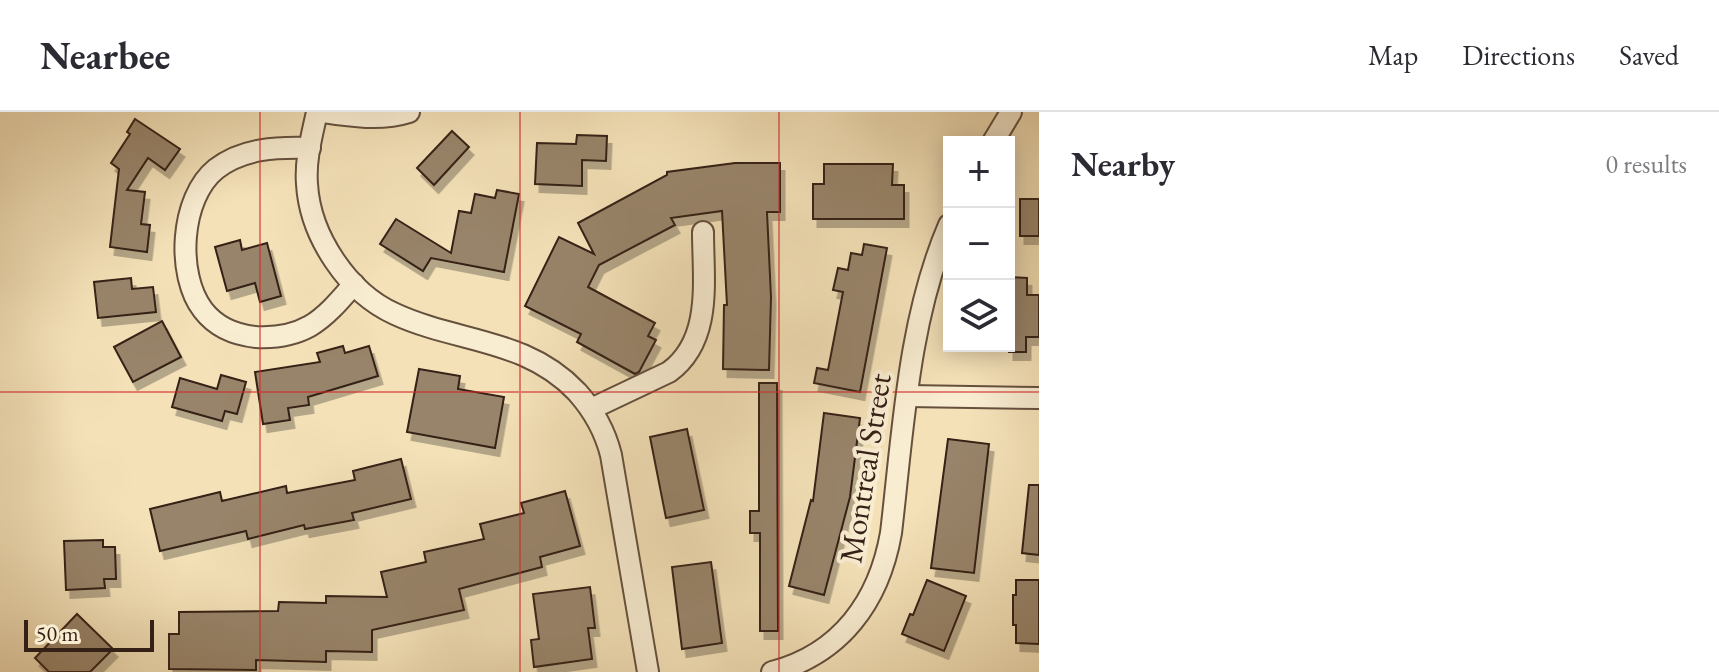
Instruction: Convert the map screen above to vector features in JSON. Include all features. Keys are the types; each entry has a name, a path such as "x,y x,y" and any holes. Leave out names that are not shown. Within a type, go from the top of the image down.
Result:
{"street":[{"path":"409,112 362,117 319,112 310,148 307,185 316,224 333,258 354,284 380,305 393,313 535,359 566,381 591,409 611,455 648,672"},
{"path":"997,136 1011,112"},
{"path":"310,148 269,148 253,152 218,167 205,179 189,216 186,236 189,278 203,311 223,327 231,332 264,337 297,332 312,325 354,284"},
{"path":"591,409 669,372 678,366 691,348 703,313 703,232"},
{"name":"Montreal Street","path":"772,672 823,648 857,618 871,597 887,556 918,325 943,243"},
{"path":"908,396 1039,398"}],"building":[{"path":"135,119 180,149 165,170 148,158 127,190 145,192 141,224 150,225 147,252 110,247 119,169 111,163 130,134 127,132"},
{"path":"452,131 469,147 434,185 417,168"},
{"path":"577,135 607,136 606,161 582,160 582,186 535,184 537,143 576,144"},
{"path":"735,163 780,163 780,212 767,212 771,297 769,370 723,369 724,305 727,305 722,211 671,218 675,225 599,265 588,287 655,323 648,336 656,340 635,374 577,342 581,334 525,306 559,237 594,254 578,223 667,175 667,172"},
{"path":"824,164 893,164 892,185 904,185 904,219 813,219 813,184 824,184"},
{"path":"497,190 519,194 504,272 431,258 423,271 380,244 396,219 451,253 459,211 471,213 475,194 495,198"},
{"path":"1020,199 1039,199 1039,236 1020,236"},
{"path":"240,240 242,250 267,243 281,296 260,302 255,283 227,291 215,247"},
{"path":"864,244 887,248 860,392 814,383 817,368 828,370 843,292 833,290 838,268 848,270 851,253 862,255"},
{"path":"1015,277 1027,278 1027,295 1039,295 1039,337 1026,337 1026,352 1015,352"},
{"path":"131,278 132,289 153,287 156,312 98,318 94,282"},
{"path":"162,321 181,357 133,382 114,347"},
{"path":"343,346 345,353 369,346 378,376 308,397 309,405 288,408 290,420 263,424 255,372 320,362 317,353"},
{"path":"419,369 460,376 458,389 504,397 495,448 407,432"},
{"path":"221,375 246,382 237,414 225,411 222,421 172,407 180,378 217,389"},
{"path":"759,383 777,383 778,631 760,631 760,533 750,533 750,511 759,511"},
{"path":"824,413 860,418 850,497 824,595 789,586 813,501"},
{"path":"687,429 704,510 666,518 650,437"},
{"path":"948,439 989,444 974,573 931,568"},
{"path":"401,459 411,499 352,513 354,520 305,529 304,525 248,539 246,531 160,551 150,509 220,492 222,501 286,486 287,493 355,480 353,471"},
{"path":"1029,485 1039,485 1039,555 1022,553"},
{"path":"565,491 580,546 540,557 542,567 459,589 464,610 372,630 372,652 326,651 326,662 256,660 256,670 169,669 169,634 179,634 179,612 278,611 279,602 326,603 326,596 387,597 381,572 426,562 424,552 484,539 480,524 524,513 521,503"},
{"path":"103,540 103,547 115,547 116,579 104,579 105,588 66,590 64,541"},
{"path":"711,562 722,643 682,649 672,567"},
{"path":"927,580 966,596 944,651 902,634"},
{"path":"1016,580 1039,580 1039,644 1016,643 1013,595 1016,595"},
{"path":"590,587 595,628 588,628 592,659 534,667 531,640 539,639 533,594"},
{"path":"77,614 113,649 90,672 49,672 35,658"}]}
